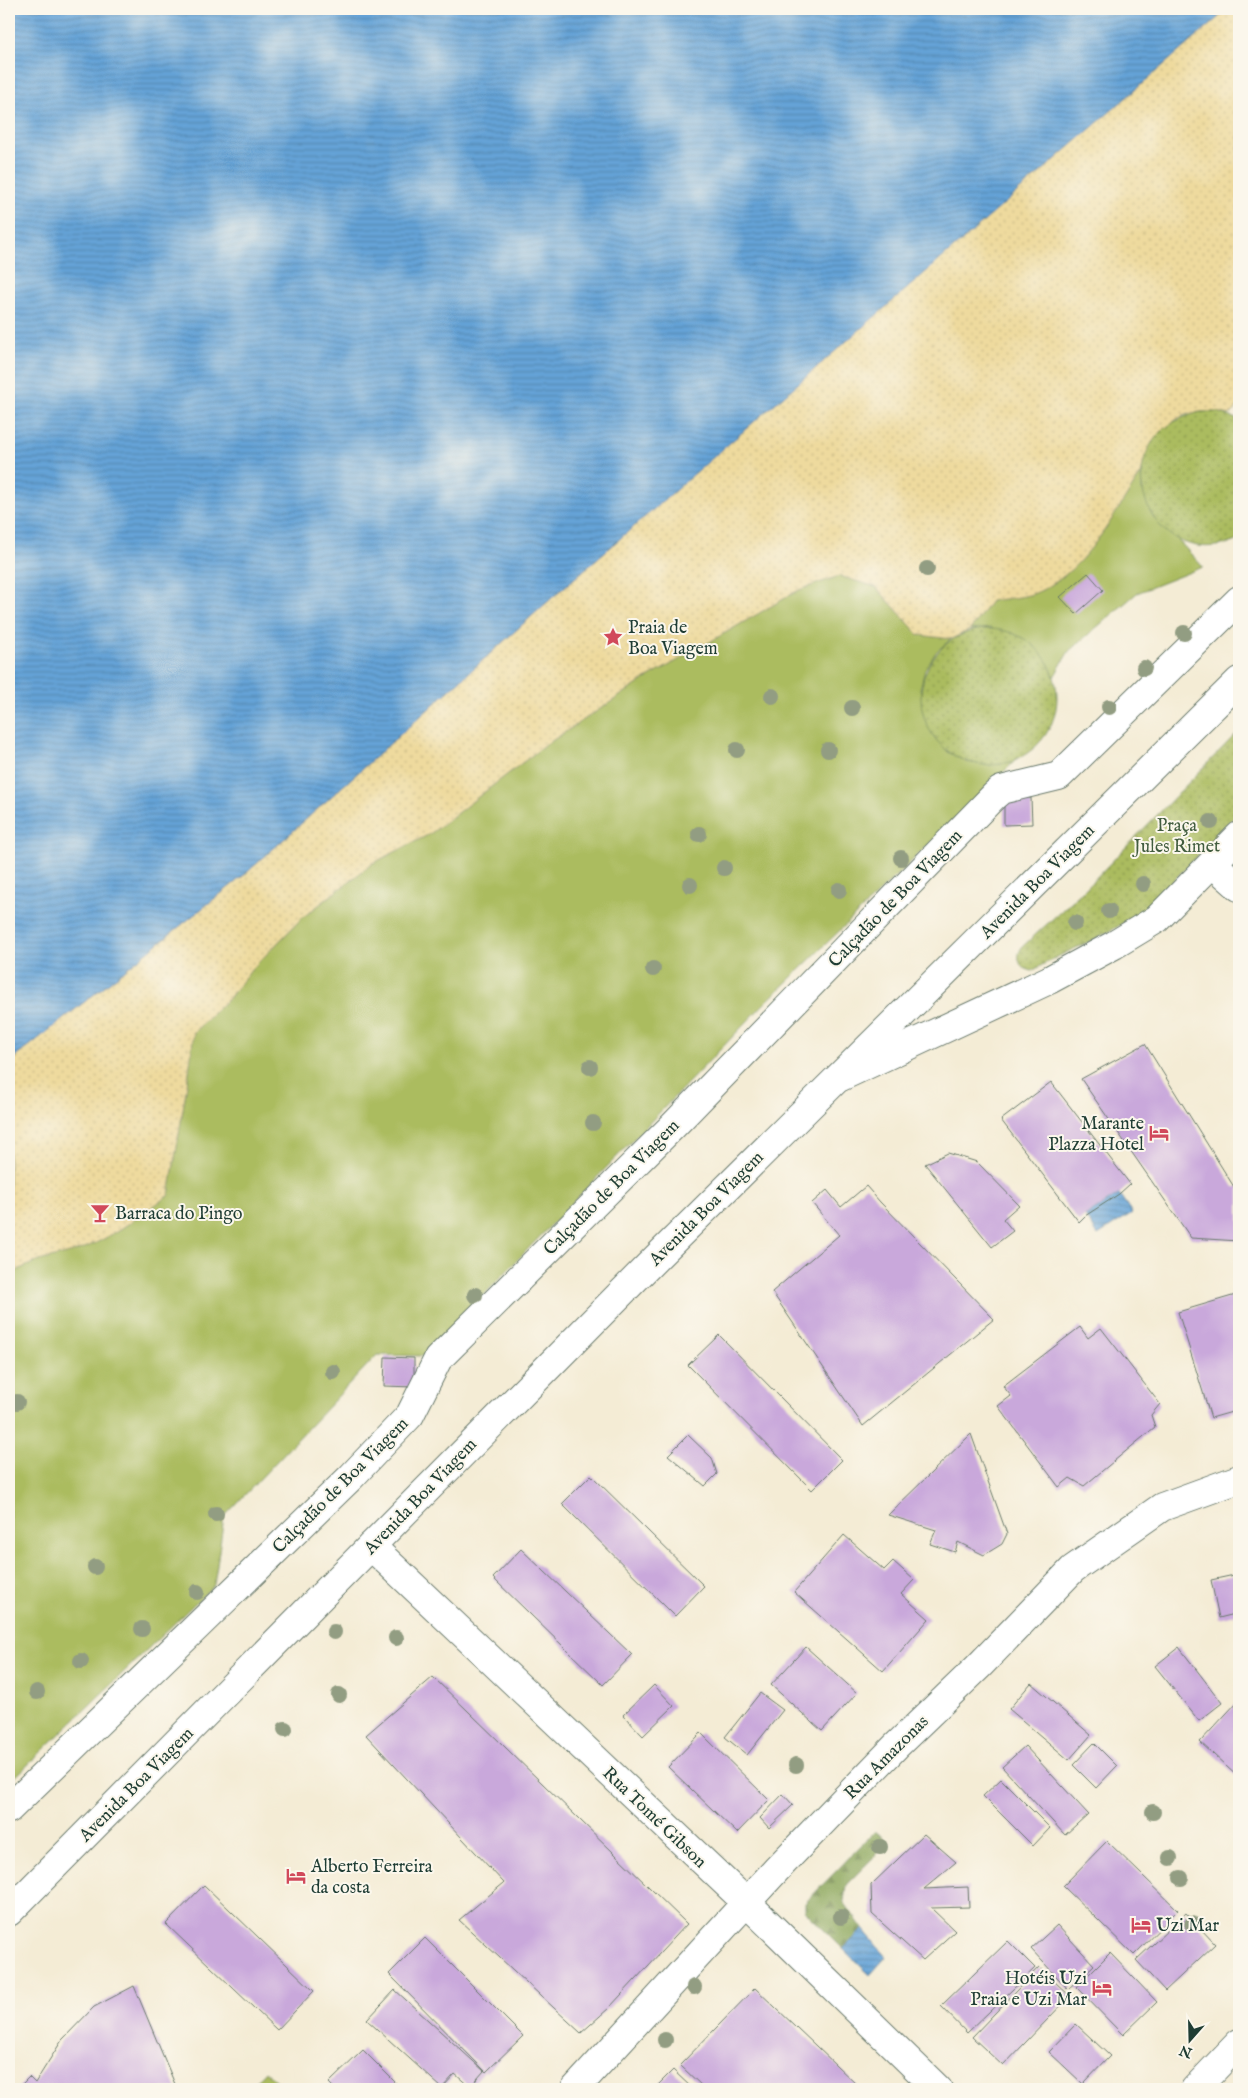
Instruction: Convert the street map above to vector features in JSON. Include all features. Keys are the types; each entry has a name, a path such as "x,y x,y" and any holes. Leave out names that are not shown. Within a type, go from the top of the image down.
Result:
{"street":[{"name":"Calçadão de Boa Viagem","path":"9,1809 351,1477 410,1415 438,1359 672,1126 994,796 1001,790 1059,776 1239,600"},
{"name":"Avenida Boa Viagem","path":"9,1912 834,1080 870,1047 1239,681"},
{"name":"Avenida Boa Viagem","path":"834,1080 1049,980 1114,945 1156,919 1239,836"},
{"path":"1212,863 1239,887"},
{"name":"Rua Amazonas","path":"574,2089 746,1902 896,1746 978,1667 1073,1569 1162,1507 1239,1479"},
{"name":"Rua Tomé Gibson","path":"371,1546 746,1902 938,2089"},
{"path":"1195,2089 1239,2043"}],"green space":[{"path":"1201,412 1218,412 1239,420 1239,540 1206,547 1178,540 1157,522 1145,499 1142,472 1150,447 1169,425"},
{"path":"1141,474 1142,490 1165,530 1177,539 1203,567 1137,593 1069,651 1054,677 1048,663 991,628 970,630 991,601 1040,591 1072,569 1098,540"},
{"path":"839,576 876,587 919,635 951,639 936,652 925,669 920,689 934,738 948,752 966,762 986,765 1016,760 765,1003 425,1356 377,1355 224,1517 214,1585 9,1783 9,1277 36,1262 77,1251 98,1242 169,1195 189,1072 193,1032 230,997 252,969 302,918 373,863 430,834 544,746 644,680 799,590"},
{"path":"989,629 1015,634 1027,640 1037,649 1046,659 1052,671 1057,697 1052,723 1046,735 1037,745 1027,754 1015,760 989,765 963,760 951,754 941,745 932,735 926,723 921,697 926,671 932,659 941,649 951,640 963,634"},
{"name":"Praça Jules Rimet","path":"1239,731 1239,812 1165,889 1133,916 1107,933 1032,971 1023,968 1019,958 1019,952 1022,947 1085,889"},
{"path":"875,1831 889,1842 846,1885 844,1902 863,1929 843,1949 805,1911 805,1903"},
{"path":"265,2071 285,2089 249,2089"}],"sand":[{"name":"Praia de Boa Viagem","path":"1226,9 1239,9 1239,405 1230,415 1201,412 1186,415 1173,422 1150,452 1141,474 1098,540 1072,569 1040,591 991,601 970,630 951,639 919,635 876,587 839,576 799,590 644,680 544,746 430,834 373,863 302,918 252,969 230,997 194,1032 169,1195 98,1242 77,1251 36,1262 9,1277 9,1062 243,876 553,597"}],"water":[{"path":"9,9 1228,9 553,597 243,876 9,1062"},
{"path":"1119,1194 1132,1213 1098,1235 1085,1216"},
{"path":"863,1929 886,1957 870,1975 843,1949"}],"building":[{"path":"1088,573 1103,590 1076,614 1060,597"},
{"path":"1004,798 1031,798 1032,824 1004,825"},
{"name":"Marante Plazza Hotel","path":"1145,1044 1234,1187 1239,1187 1239,1241 1191,1238 1081,1079"},
{"path":"1051,1082 1130,1184 1079,1222 1001,1120"},
{"path":"948,1153 977,1162 1019,1205 1003,1219 1013,1231 992,1247 925,1164"},
{"path":"866,1186 994,1319 863,1426 772,1292 839,1235 812,1203 827,1190 841,1207"},
{"path":"1239,1294 1239,1410 1211,1418 1178,1312"},
{"path":"1080,1327 1088,1338 1101,1328 1160,1404 1151,1415 1155,1427 1084,1486 1070,1478 1059,1487 998,1406 1011,1396 1003,1386"},
{"path":"719,1335 842,1460 812,1490 688,1365"},
{"path":"385,1357 414,1358 414,1387 384,1386"},
{"path":"971,1434 1007,1534 1002,1544 984,1555 958,1542 955,1552 930,1544 936,1530 888,1515"},
{"path":"688,1435 712,1458 717,1474 705,1486 668,1455"},
{"path":"591,1475 704,1586 675,1616 562,1504"},
{"path":"844,1535 884,1570 893,1561 914,1580 901,1594 929,1619 883,1671 794,1592"},
{"path":"521,1549 632,1655 603,1685 493,1578"},
{"path":"1239,1574 1239,1613 1219,1618 1211,1580"},
{"path":"806,1647 857,1693 822,1731 771,1685"},
{"path":"1179,1647 1222,1703 1199,1721 1155,1666"},
{"path":"433,1677 687,1924 609,2008 581,2033 459,1920 504,1883 366,1735"},
{"path":"1031,1683 1091,1735 1069,1760 1009,1709"},
{"path":"654,1685 674,1706 643,1736 623,1715"},
{"path":"760,1693 783,1710 747,1755 725,1737"},
{"path":"1239,1700 1239,1778 1200,1742"},
{"path":"701,1733 769,1800 737,1833 668,1767"},
{"path":"1094,1743 1117,1766 1096,1788 1073,1765"},
{"path":"1025,1746 1088,1814 1065,1835 1002,1767"},
{"path":"1001,1779 1050,1828 1033,1846 983,1796"},
{"path":"783,1794 793,1805 769,1828 760,1818"},
{"path":"924,1834 956,1862 924,1889 968,1887 969,1907 931,1908 955,1931 923,1960 872,1914 871,1885"},
{"path":"1107,1841 1178,1910 1134,1955 1063,1886"},
{"path":"204,1885 314,1991 277,2030 166,1924"},
{"path":"1186,1913 1215,1944 1165,1991 1136,1960"},
{"path":"1057,1925 1094,1965 1068,1989 1031,1949"},
{"path":"425,1938 523,2036 486,2072 389,1974"},
{"path":"1008,1941 1035,1968 967,2033 941,2006"},
{"path":"1110,1953 1157,2002 1123,2035 1076,1987"},
{"path":"1039,1967 1070,1996 1003,2066 972,2037"},
{"path":"134,1986 177,2089 17,2089 29,2077 35,2083 62,2040 94,2007"},
{"path":"755,1988 857,2085 852,2089 705,2089 680,2065"},
{"path":"395,1990 484,2071 470,2087 455,2074 442,2088 367,2020"},
{"path":"1076,2024 1110,2056 1083,2084 1049,2052"},
{"path":"363,2050 402,2089 335,2089 329,2083"},
{"path":"673,2070 693,2089 654,2089"}],"place":[{"name":"Praia de Boa Viagem","path":"613,637"},
{"name":"Marante Plazza Hotel","path":"1159,1133"},
{"name":"Barraca do Pingo","path":"100,1213"},
{"name":"Alberto Ferreira da costa","path":"296,1876"},
{"name":"Uzi Mar","path":"1141,1925"},
{"name":"Hotéis Uzi Praia e Uzi Mar","path":"1102,1988"}]}
